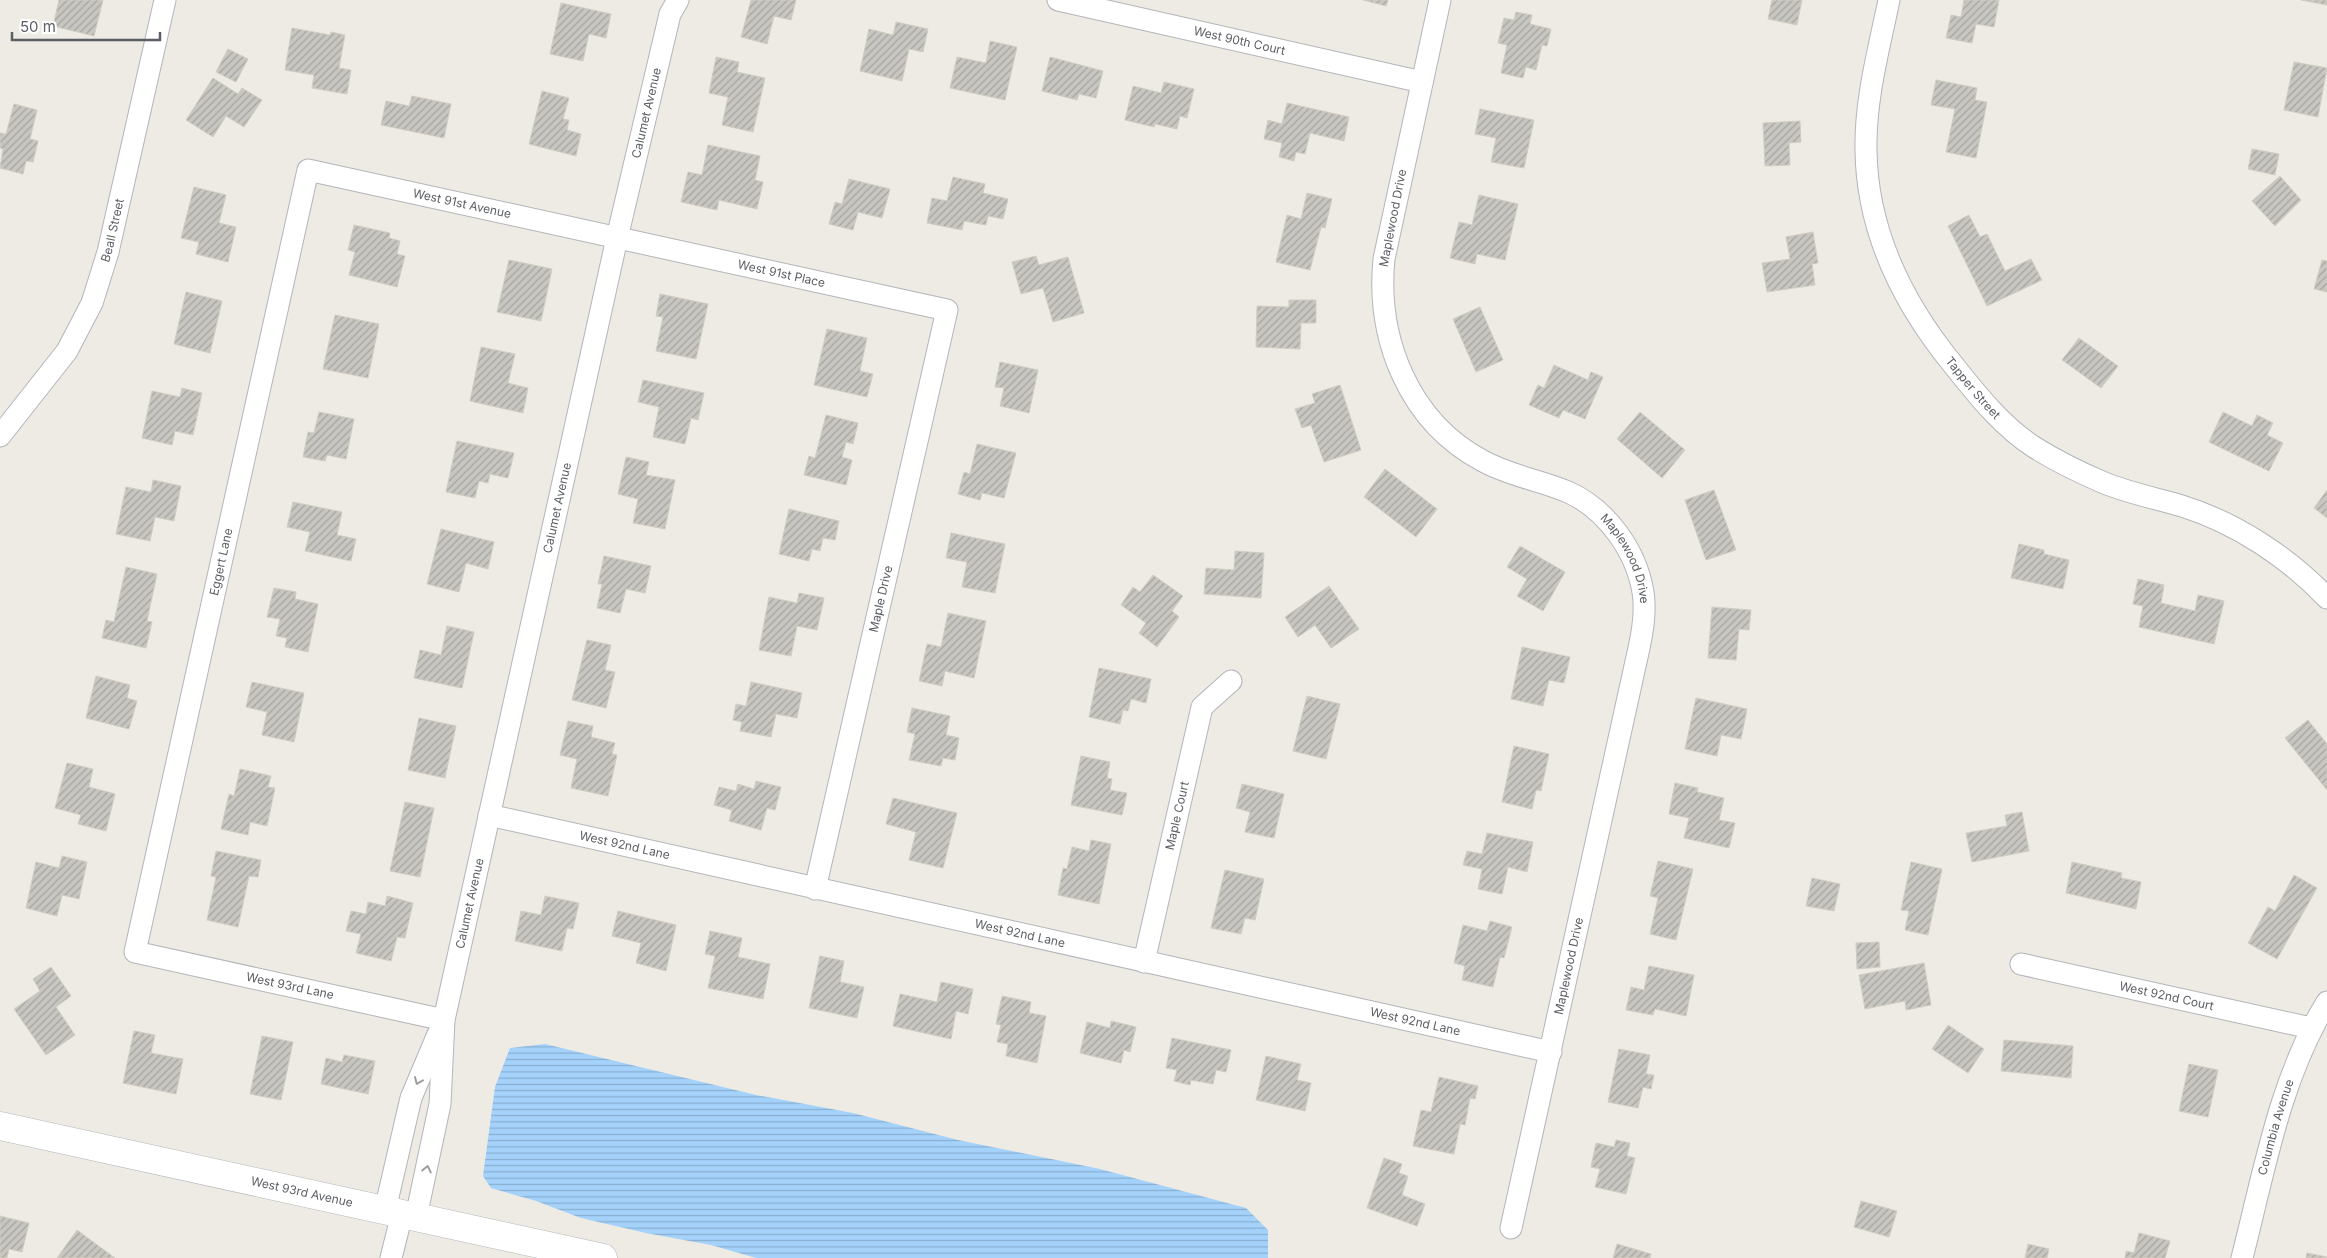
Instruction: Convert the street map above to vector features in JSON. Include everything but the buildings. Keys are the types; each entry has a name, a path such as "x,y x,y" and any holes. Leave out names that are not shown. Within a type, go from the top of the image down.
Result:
{"street":[{"name":"Beall Street","path":"0,436 67,351 92,303 116,216 165,0"},
{"name":"Calumet Avenue","path":"391,1258 401,1214 440,1104 444,1020 617,238 670,14 678,0"},
{"name":"West 90th Court","path":"1058,0 1422,82"},
{"name":"Maplewood Drive","path":"1440,0 1387,243 1382,280 1384,318 1398,366 1405,382 1425,413 1436,426 1466,451 1498,470 1570,493 1585,501 1600,513 1624,544 1640,578 1643,593 1643,629 1511,1228"},
{"name":"Tapper Street","path":"1889,0 1868,112 1866,150 1868,185 1880,238 1895,276 1917,317 1940,350 1986,405 2033,446 2066,466 2103,483 2140,496 2183,506 2253,538 2298,572 2327,598"},
{"name":"West 91st Avenue","path":"308,170 617,238"},
{"name":"Eggert Lane","path":"135,952 308,170"},
{"name":"West 91st Place","path":"617,238 947,310"},
{"name":"Maple Drive","path":"815,889 947,310"},
{"name":"Maple Court","path":"1144,962 1202,707 1231,681"},
{"name":"West 92nd Lane","path":"489,815 1550,1052"},
{"name":"West 93rd Lane","path":"135,952 444,1020"},
{"name":"West 92nd Court","path":"2021,964 2311,1028"},
{"name":"Columbia Avenue","path":"2242,1258 2282,1103 2311,1028 2327,1002"},
{"name":"Calumet Avenue","path":"401,1214 411,1098 444,1020"},
{"name":"West 93rd Avenue","path":"0,1126 603,1258"}],"water":[{"path":"545,1044 756,1095 853,1113 958,1140 1100,1169 1246,1208 1268,1230 1268,1258 756,1258 711,1245 581,1218 536,1201 491,1188 483,1176 495,1087 510,1048"}]}
